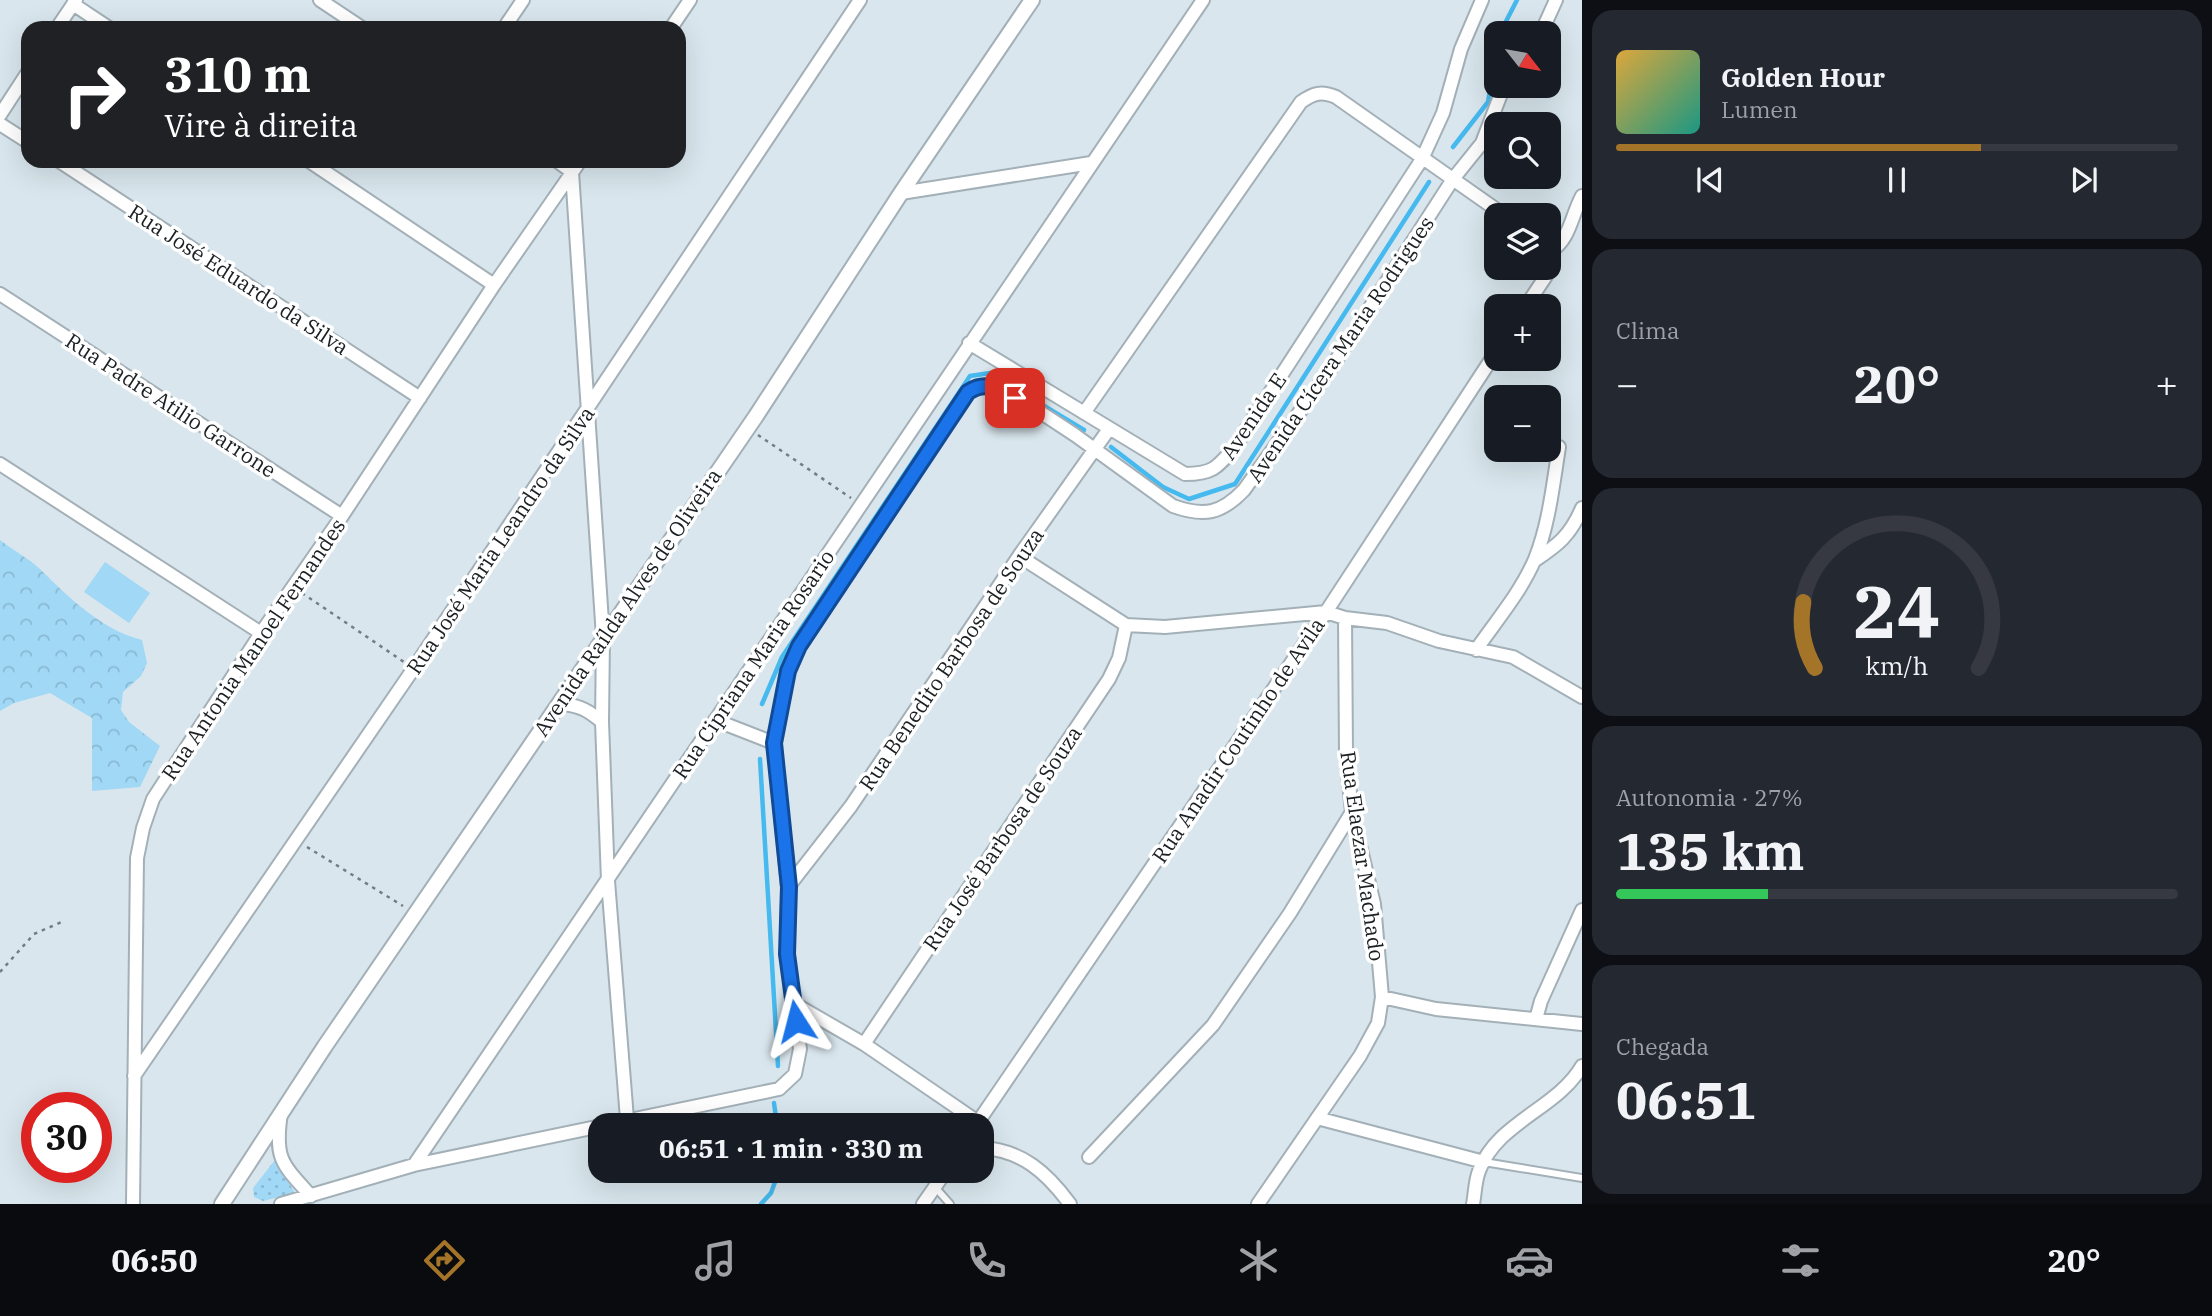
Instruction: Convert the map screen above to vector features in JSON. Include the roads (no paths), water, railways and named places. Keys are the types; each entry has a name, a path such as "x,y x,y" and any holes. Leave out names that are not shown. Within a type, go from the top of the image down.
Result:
{"street":[{"path":"320,0 352,21"},
{"path":"509,21 523,0"},
{"path":"676,21 690,0"},
{"name":"Rua José Maria Leandro da Silva","path":"134,1076 414,668 860,0"},
{"name":"Avenida Raílda Alves de Oliveira","path":"222,1204 282,1110 747,427 1032,0"},
{"name":"Rua Cipriana Maria Rosario","path":"414,1165 1203,0"},
{"name":"Avenida E","path":"969,343 1185,474 1205,474 1219,466 1234,448 1422,159 1443,113 1461,49 1482,0"},
{"path":"1546,21 1556,0"},
{"path":"62,21 74,2 100,21"},
{"path":"0,115 21,83"},
{"path":"1084,413 1301,102 1313,93 1325,92 1336,97 1487,203"},
{"name":"Avenida Cícera Maria Rodrigues","path":"657,1113 779,1089 794,1074 799,1062 800,1039 787,954 789,887 774,743 788,671 799,646 968,392 978,386 997,389 1034,408 1173,506 1202,512 1218,510 1231,503 1244,490 1331,368 1453,180 1482,143 1499,98"},
{"path":"0,124 21,138"},
{"path":"901,193 1091,163"},
{"name":"Rua José Eduardo da Silva","path":"70,168 420,398"},
{"path":"319,168 494,285"},
{"name":"Rua Antonia Manoel Fernandes","path":"133,1204 136,858 153,799 261,633 575,168"},
{"path":"576,168 603,637 601,722 608,881 627,1113"},
{"path":"1561,244 1582,196"},
{"name":"Rua Padre Atilio Garrone","path":"0,294 342,516"},
{"name":"Rua Anadir Coutinho de Avila","path":"984,1113 1325,612 1484,370"},
{"name":"Rua Benedito Barbosa de Souza","path":"789,887 851,806 1019,556 1109,429"},
{"path":"1476,650 1534,561 1544,535 1556,462"},
{"path":"0,464 261,633"},
{"path":"1534,561 1562,542 1582,508"},
{"path":"1019,556 1126,625 1165,627 1325,612 1345,618 1387,623 1439,641 1513,657 1582,697"},
{"name":"Rua Elaezar Machado","path":"1258,1204 1360,1056 1378,1023 1382,997 1374,904 1352,812 1346,753 1345,618"},
{"name":"Rua José Barbosa de Souza","path":"864,1044 1109,679 1119,658 1126,625"},
{"path":"554,711 563,704 575,705 584,708 601,722"},
{"path":"715,720 774,743"},
{"path":"1089,1157 1213,1025 1290,913 1352,812"},
{"path":"1536,1019 1541,1001 1582,910"},
{"path":"1382,997 1436,1009 1582,1024"},
{"path":"793,1003 864,1044 961,1113"},
{"path":"1473,1204 1478,1173 1484,1162 1519,1122 1566,1088 1582,1066"},
{"path":"282,1110 277,1139 280,1156 286,1168 311,1196"},
{"path":"1317,1118 1484,1162"},
{"path":"281,1204 414,1165 588,1127"},
{"path":"994,1150 1019,1155 1048,1177 1070,1204"},
{"path":"923,1204 938,1183"}],"lane":[{"path":"1484,1162 1582,1178"},
{"path":"935,1187 950,1204"}],"waterway":[{"path":"1506,21 1517,0"},
{"path":"1453,147 1489,98"},
{"path":"1111,447 1163,487 1189,499 1235,484 1429,182"},
{"path":"762,704 782,657 970,376 990,373 1084,430"},
{"path":"760,759 778,1066"},
{"path":"774,1103 775,1113"},
{"path":"761,1204 771,1193 775,1183"}]}
